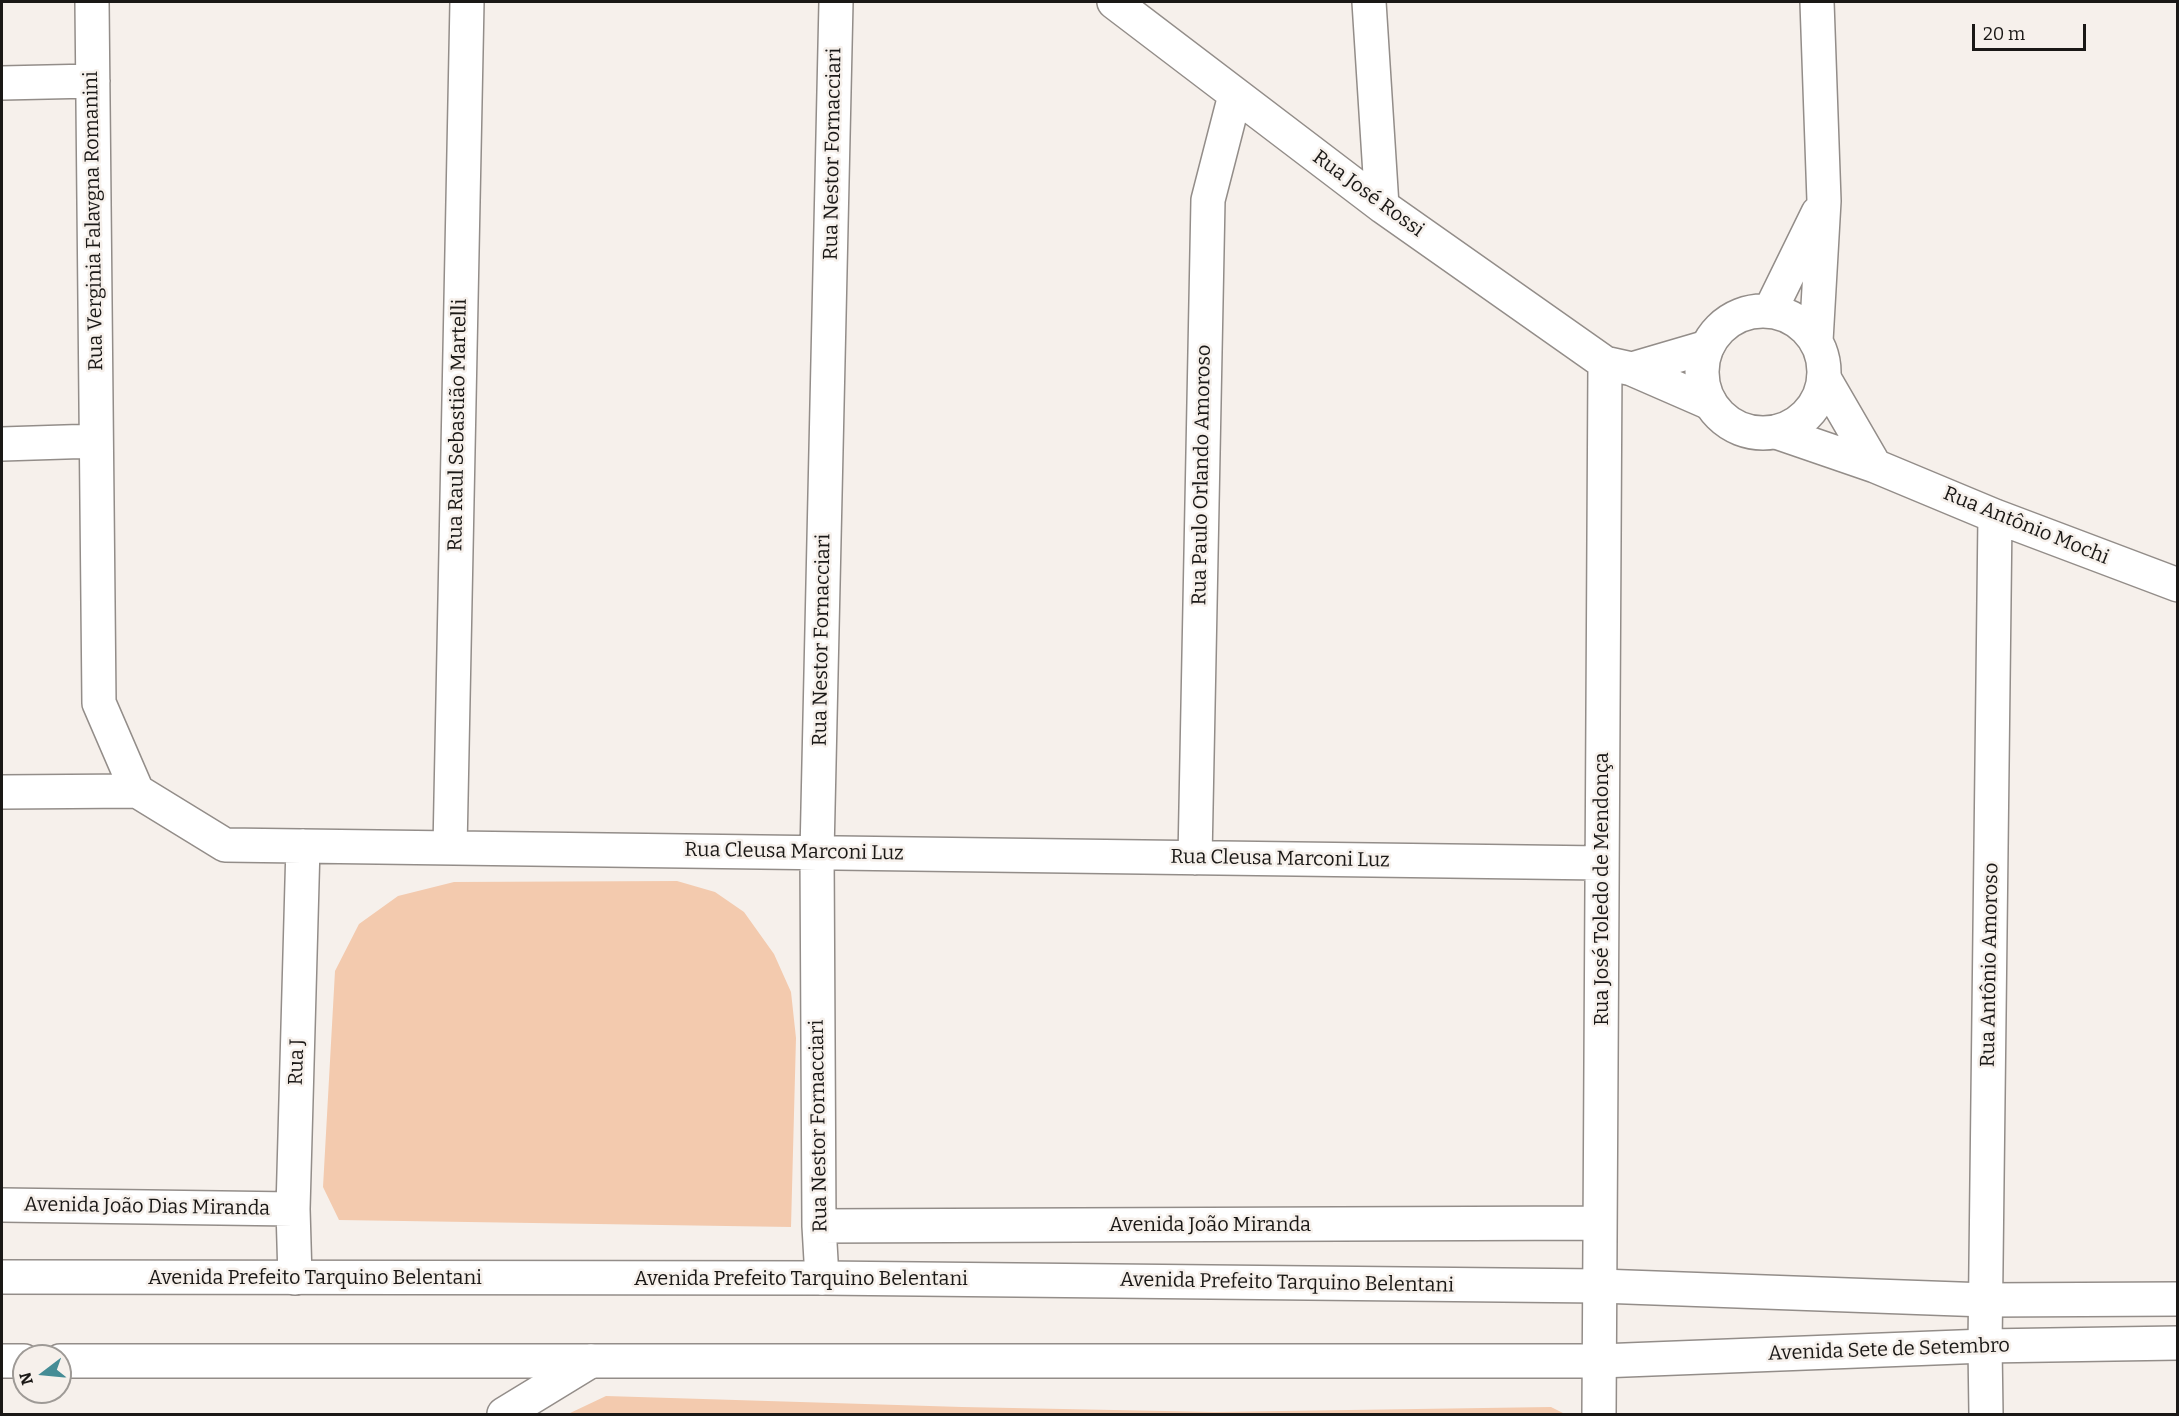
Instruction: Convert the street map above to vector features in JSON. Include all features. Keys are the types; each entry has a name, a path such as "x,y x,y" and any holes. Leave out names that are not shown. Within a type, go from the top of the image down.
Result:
{"street":[{"name":"Rua Verginia Falavgna Romanini","path":"92,2 99,703 137,791"},
{"name":"Rua Raul Sebastião Martelli","path":"450,848 467,2"},
{"name":"Rua Nestor Fornacciari","path":"822,1278 819,1226 817,853 836,2"},
{"name":"Rua José Rossi","path":"1114,2 1382,206 1618,366 1710,403"},
{"path":"1369,2 1382,206"},
{"path":"1816,341 1824,201 1817,2"},
{"path":"2,83 93,81"},
{"name":"Rua Paulo Orlando Amoroso","path":"1195,858 1208,200 1234,95"},
{"path":"1770,311 1824,201"},
{"path":"1750,311 1770,311 1788,315 1804,326 1816,341 1824,359 1824,378 1819,397 1809,413 1794,425 1776,432 1757,434 1738,429 1722,418 1710,403 1703,385 1702,366 1707,347 1717,331 1732,318 1750,311"},
{"path":"1618,366 1707,347"},
{"name":"Rua José Toledo de Mendonça","path":"1599,1414 1602,863 1618,366"},
{"path":"1824,378 1875,466"},
{"name":"Rua Antônio Mochi","path":"1776,432 1875,466 1995,516 2178,585"},
{"path":"2,444 96,441"},
{"name":"Rua Antônio Amoroso","path":"1986,1414 1995,516"},
{"path":"2,792 137,791"},
{"name":"Rua Cleusa Marconi Luz","path":"137,791 225,845 1602,863"},
{"name":"Rua J","path":"295,1278 293,1209 303,846"},
{"name":"Avenida João Dias Miranda","path":"2,1205 293,1209"},
{"name":"Avenida João Miranda","path":"819,1226 1600,1223"},
{"name":"Avenida Prefeito Tarquino Belentani","path":"2,1278 822,1278 1600,1286"},
{"path":"1600,1286 1986,1300 2178,1299"},
{"name":"Avenida Sete de Setembro","path":"1600,1361 1985,1346 2178,1343"},
{"path":"72,1361 1600,1361"},
{"path":"504,1414 591,1361"}],"shaded area":[{"path":"677,881 715,892 744,912 774,954 791,992 796,1038 791,1227 339,1220 323,1187 335,971 359,924 398,896 454,882"},
{"path":"606,1396 1215,1412 1551,1407 1565,1414 568,1414"}]}
